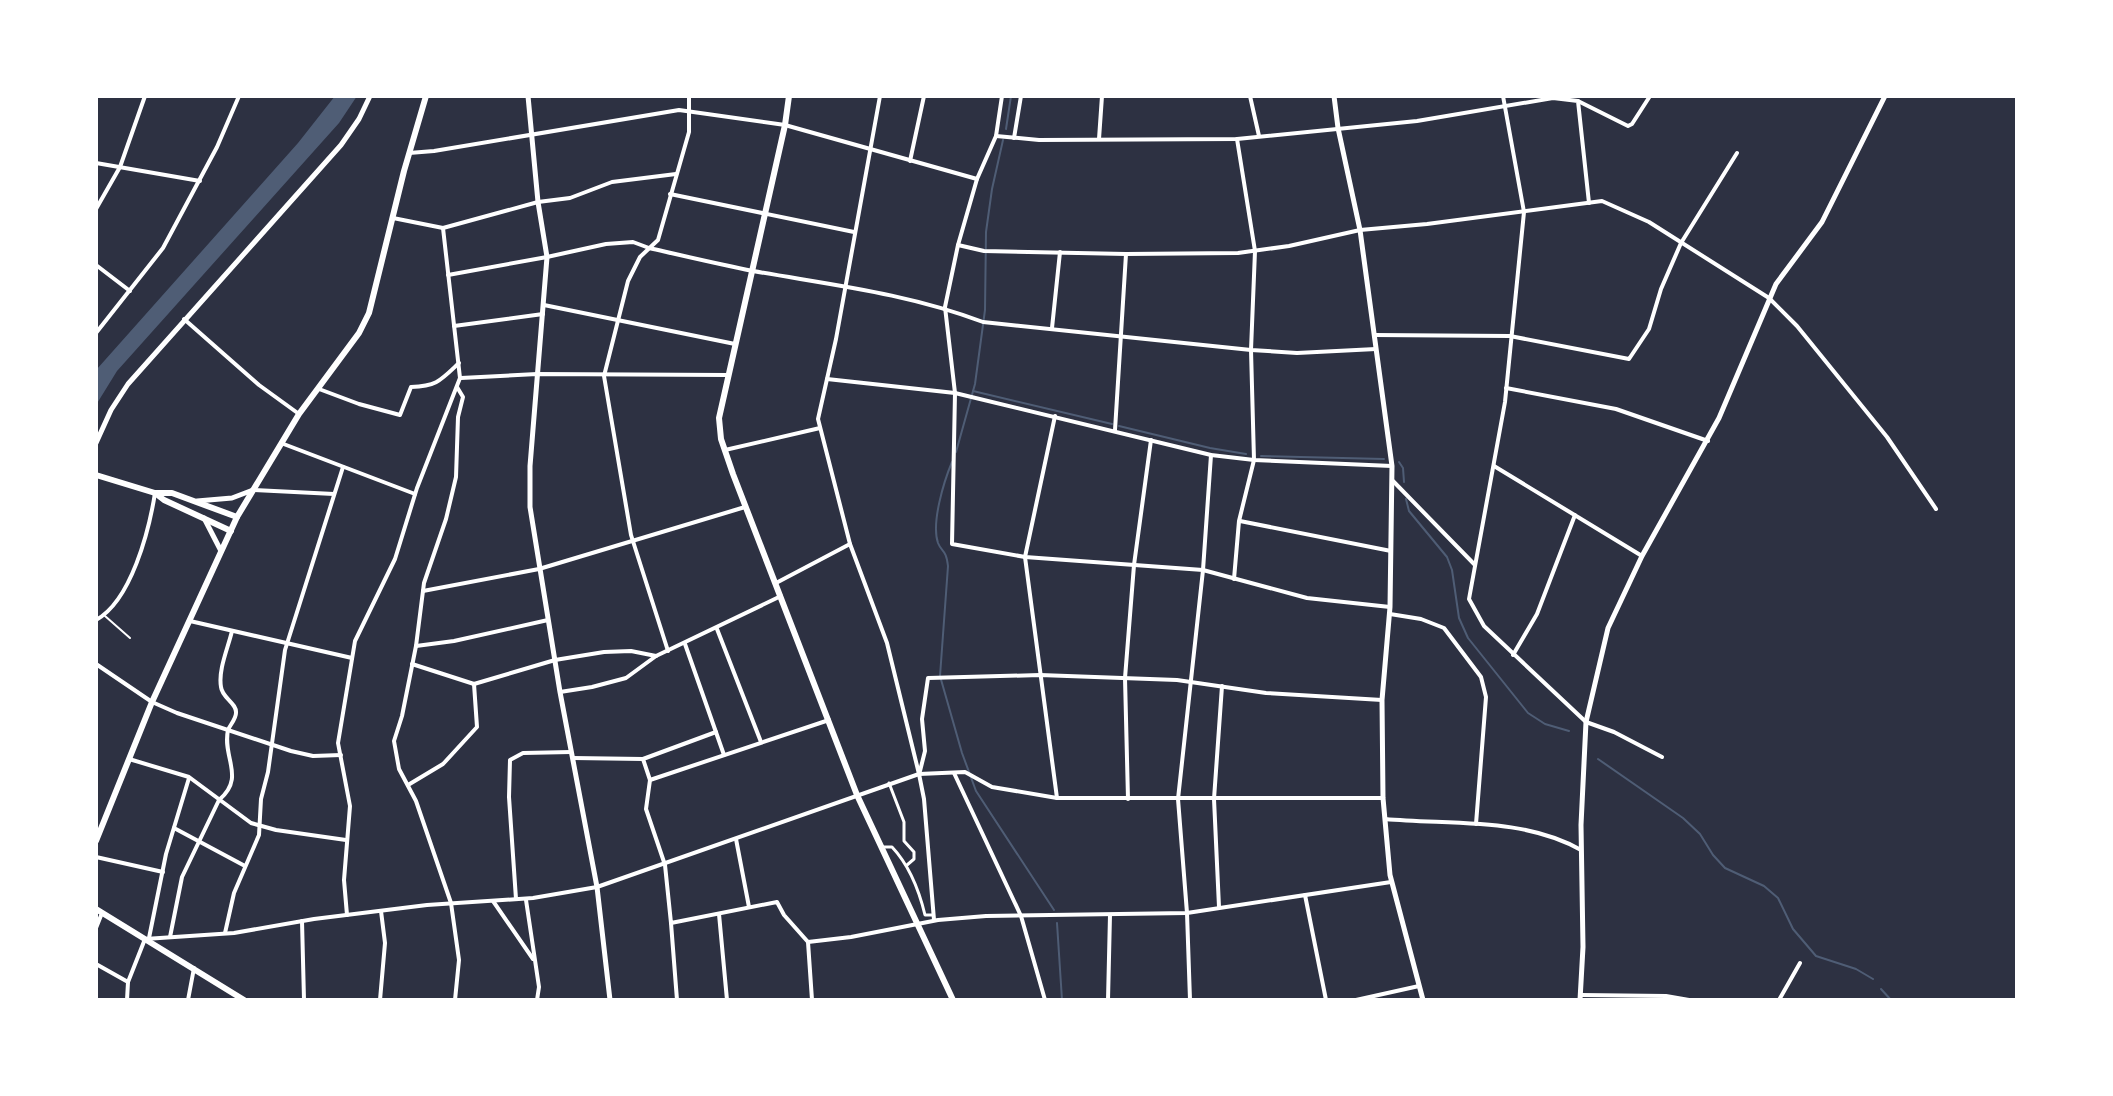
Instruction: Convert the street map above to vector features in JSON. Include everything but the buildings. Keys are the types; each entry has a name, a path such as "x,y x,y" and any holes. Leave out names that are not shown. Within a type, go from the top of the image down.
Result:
{"main road":[{"path":"96,841 152,702 237,517 299,414 359,333 369,313 426,96"},
{"path":"789,96 719,418 724,451 857,795 953,1000"},
{"path":"96,475 155,493 231,531"},
{"path":"155,493 166,492 237,517"},
{"path":"99,911 244,1000"}],"street":[{"path":"96,209 120,167 145,96"},
{"path":"96,333 155,261 200,181 239,96"},
{"path":"96,443 119,397 184,319 341,145 370,96"},
{"path":"528,96 538,202 547,257 530,482 539,569 597,887 610,1000"},
{"path":"668,651 633,541 604,376 628,281 640,257 658,240 689,132 689,96"},
{"path":"880,96 818,419 850,544 887,643 919,774 934,917"},
{"path":"910,161 924,96"},
{"path":"1002,96 996,136 977,179 958,245 945,307 955,393 952,544 1025,557 1203,570 1307,598 1390,610 1444,628 1481,677 1486,697 1476,824"},
{"path":"1014,138 1021,96"},
{"path":"1099,139 1102,96"},
{"path":"1250,96 1259,136"},
{"path":"1334,96 1360,230 1392,466 1390,610 1382,700 1383,798 1392,882 1423,1000"},
{"path":"1503,96 1524,212 1506,388 1469,599 1484,626 1586,722 1614,732 1662,757"},
{"path":"996,136 1237,139 1417,121 1552,97 1578,101 1628,126 1650,96"},
{"path":"1689,1000 1666,996 1580,997 1586,722 1595,676 1608,628 1642,556 1708,441 1776,284 1822,222 1885,96"},
{"path":"1578,101 1589,203"},
{"path":"409,153 679,110 785,125 977,179"},
{"path":"1234,579 1239,521 1254,460 1251,350 1255,251 1237,139"},
{"path":"1374,335 1510,336 1629,359 1649,329 1661,289 1681,243 1737,153"},
{"path":"96,163 200,181"},
{"path":"393,218 443,228 538,202 570,198 612,182 676,174"},
{"path":"670,194 854,232"},
{"path":"958,245 984,251 1126,254 1255,251 1360,230 1602,201 1649,222 1769,298 1797,326 1887,437 1936,509"},
{"path":"347,915 344,880 350,806 338,743 355,641 395,559 415,494 460,378 443,228"},
{"path":"448,275 606,244 633,242 753,271 845,284 945,307 983,322 1251,350 1297,353 1376,349"},
{"path":"1052,328 1060,252"},
{"path":"1115,430 1126,254"},
{"path":"96,265 130,291"},
{"path":"544,305 735,344"},
{"path":"454,326 543,314"},
{"path":"184,319 259,385 299,414"},
{"path":"319,389 400,415 411,387 430,386 438,382 459,363"},
{"path":"460,378 537,374 727,375"},
{"path":"827,379 955,393 1211,455 1392,466"},
{"path":"455,1000 459,960 451,903 437,856 399,769 394,741 416,646 423,591 456,477 458,417 463,397 457,387"},
{"path":"1506,388 1616,409 1708,441"},
{"path":"1055,416 1025,557 1057,798"},
{"path":"724,451 820,428"},
{"path":"1128,799 1125,678 1134,565 1151,440"},
{"path":"281,443 415,494"},
{"path":"1190,1000 1178,799 1203,570 1211,455"},
{"path":"1493,466 1642,556"},
{"path":"225,933 234,893 259,835 261,799 268,772 287,645 343,467"},
{"path":"1392,479 1475,565"},
{"path":"196,501 226,500 254,490 334,494"},
{"path":"96,620 111,611 129,578 151,517 155,493"},
{"path":"423,591 539,569 746,507"},
{"path":"1513,655 1537,614 1575,515"},
{"path":"204,518 221,551"},
{"path":"1239,521 1391,551"},
{"path":"776,583 850,544"},
{"path":"560,692 626,678 656,656 781,596"},
{"path":"416,646 548,620"},
{"path":"190,621 352,658"},
{"path":"717,628 761,742"},
{"path":"170,937 182,877 219,800 229,792 233,769 228,731 236,713 234,706 225,699 220,681 232,631"},
{"path":"685,644 724,755"},
{"path":"412,664 474,684 555,660 631,651 656,656"},
{"path":"96,664 152,702 228,731 313,756 341,755"},
{"path":"919,774 925,751 922,719 928,678 1040,675 1191,681 1266,693 1382,700"},
{"path":"408,785 443,764 477,727 474,684"},
{"path":"1219,908 1214,799 1222,686"},
{"path":"650,780 829,720"},
{"path":"516,899 509,797 510,760 523,753 643,759 716,732"},
{"path":"129,759 189,777 251,823 346,840"},
{"path":"643,759 650,780 646,809 665,865 677,1000"},
{"path":"954,771 1021,916 1045,1000"},
{"path":"147,939 225,933 381,910 526,899 597,887 919,774 965,772 992,787 1057,798 1383,798"},
{"path":"127,1000 128,982 147,939 173,828 189,777"},
{"path":"889,783 904,822 904,841 914,852 914,859 907,866"},
{"path":"1385,819 1537,831 1581,850"},
{"path":"173,828 245,866"},
{"path":"736,839 749,908"},
{"path":"881,847 892,847 907,866 925,915 934,917 1187,913 1392,882"},
{"path":"96,857 163,872"},
{"path":"1305,895 1326,1000"},
{"path":"526,899 539,987 537,1000"},
{"path":"493,901 534,961"},
{"path":"671,923 777,902 784,915 808,942 812,1000"},
{"path":"380,1000 385,943 381,910"},
{"path":"96,928 99,911"},
{"path":"719,914 727,1000"},
{"path":"1108,1000 1110,915"},
{"path":"808,942 851,937 934,917"},
{"path":"302,921 304,1000"},
{"path":"1779,1000 1800,963"},
{"path":"96,964 128,982"},
{"path":"188,1000 194,968"},
{"path":"1356,1000 1419,986"}],"lane":[{"path":"105,616 130,638"}],"water":[{"path":"335,96 357,96 339,123 117,371 96,405 97,369 298,143"}],"waterway":[{"path":"1006,129 1011,96"},
{"path":"956,452 975,384 985,310 986,232 1003,140"},
{"path":"973,391 1112,424"},
{"path":"1119,426 1246,454"},
{"path":"1261,456 1384,459"},
{"path":"952,462 942,491 936,525 938,543 948,566 940,676 976,791 1054,910"},
{"path":"1399,462 1403,468 1404,482"},
{"path":"1406,499 1409,511 1447,557 1459,618 1468,638 1528,713 1545,724 1569,731"},
{"path":"1598,759 1683,818 1700,834 1725,868 1764,886 1778,898 1793,929 1816,956 1856,969 1873,979"},
{"path":"1057,923 1062,1000"},
{"path":"1881,989 1891,1000"}]}
